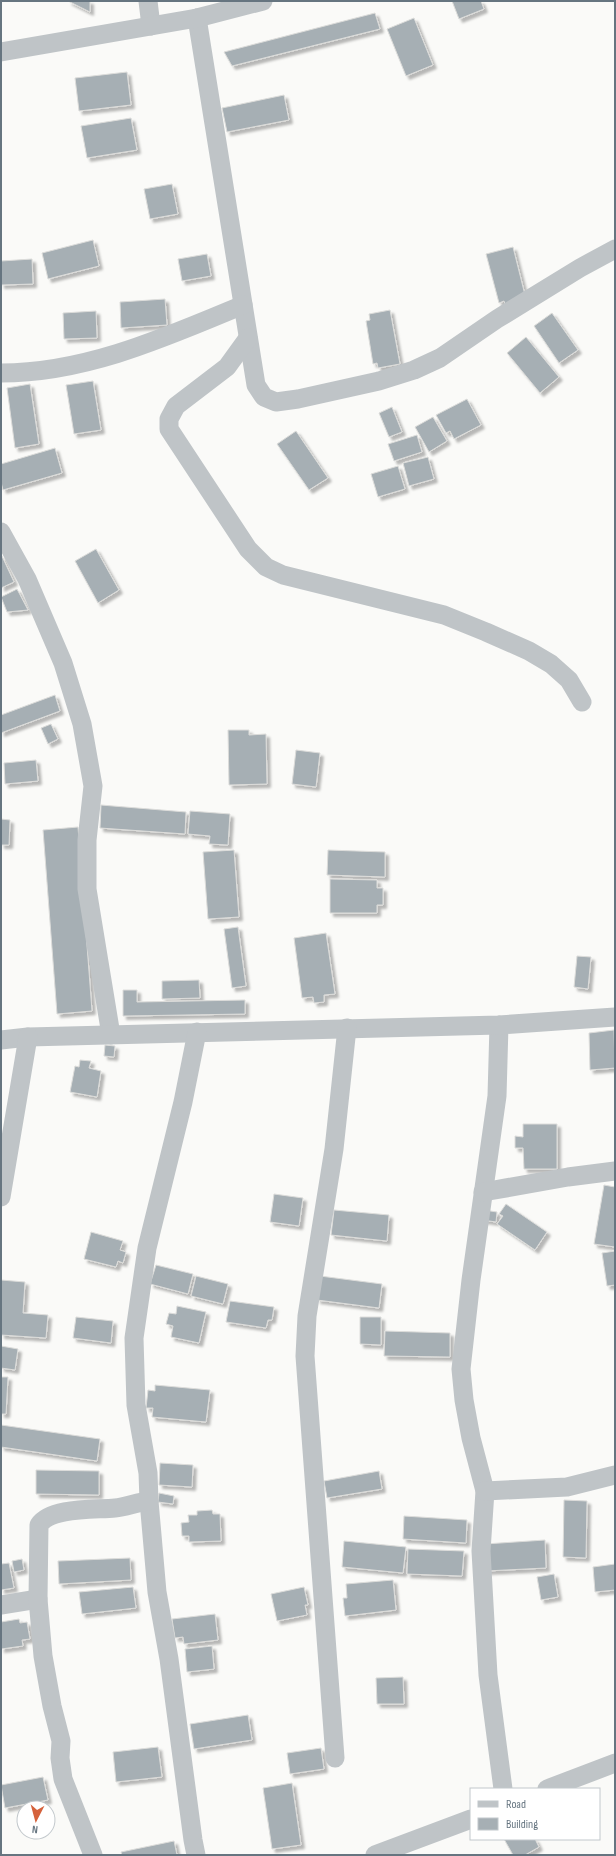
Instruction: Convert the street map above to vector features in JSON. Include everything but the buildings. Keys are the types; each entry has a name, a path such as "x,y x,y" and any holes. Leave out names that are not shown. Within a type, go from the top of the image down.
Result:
{"street":[{"path":"148,1 151,26"},
{"path":"1,52 197,18 263,1"},
{"path":"197,18 256,385 264,397 276,402 298,399 380,381 414,370 440,358 497,319 615,248"},
{"path":"1,374 22,373 90,362 153,342 243,305"},
{"path":"248,338 227,367 176,406 170,419 169,429 248,549 266,567 283,575 444,616 529,651 551,664 569,680 582,702"},
{"path":"1,532 26,579 63,663 82,724 93,786 87,840 87,889 111,1034"},
{"path":"1,1040 28,1036 499,1025 615,1017"},
{"path":"499,1025 497,1096 483,1192 461,1369 464,1400 471,1438 485,1491 481,1551 488,1675 503,1788"},
{"path":"336,1758 305,1356 307,1316 334,1149 347,1028"},
{"path":"196,1855 169,1659 157,1592 148,1472 136,1405 134,1338 147,1248 183,1102 197,1032"},
{"path":"1,1197 28,1036"},
{"path":"483,1192 568,1177 615,1172"},
{"path":"485,1491 567,1486 615,1475"},
{"path":"93,1855 63,1779 60,1758 60,1741 43,1656 38,1600 39,1525 42,1520 47,1517 67,1512 117,1508 149,1500"},
{"path":"1,1605 38,1600"},
{"path":"550,1788 615,1763"},
{"path":"375,1855 470,1819"}]}
